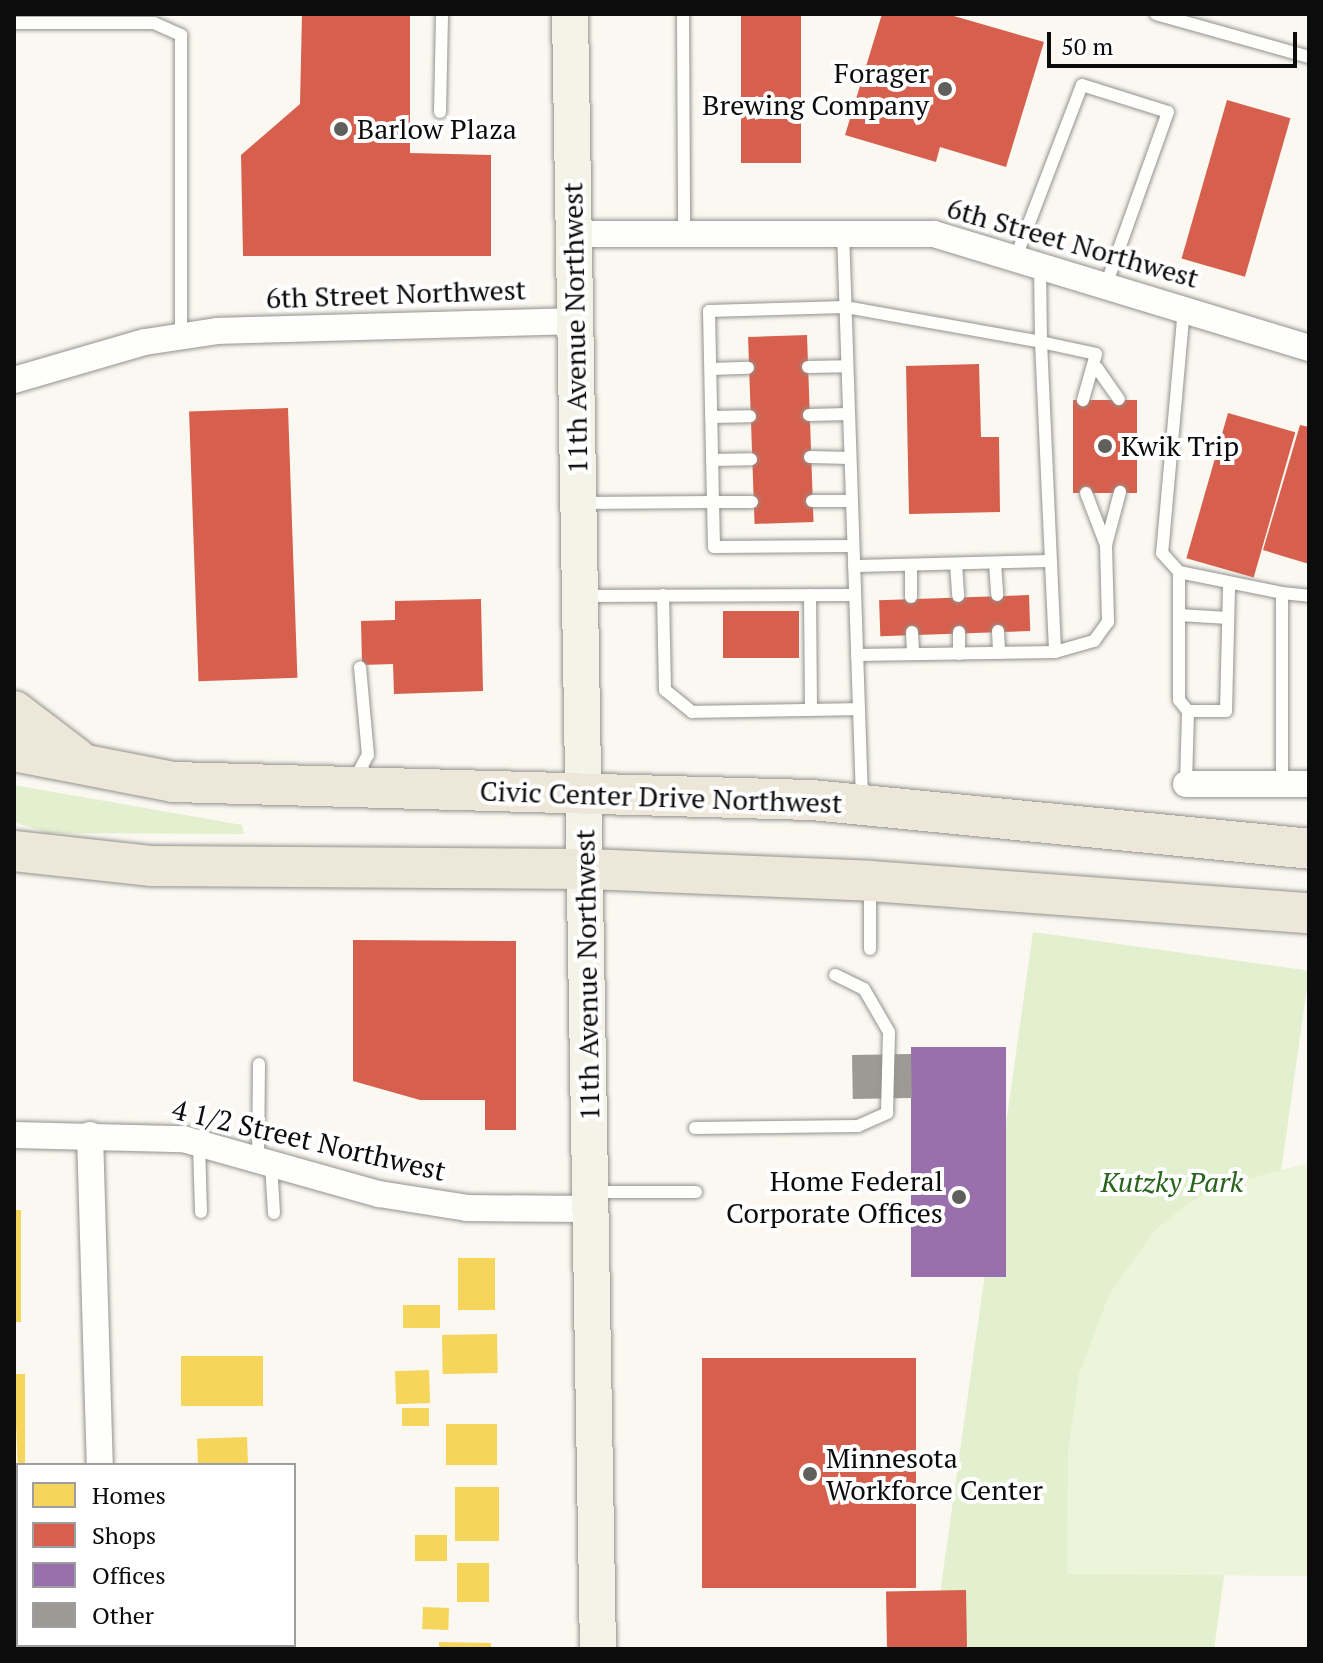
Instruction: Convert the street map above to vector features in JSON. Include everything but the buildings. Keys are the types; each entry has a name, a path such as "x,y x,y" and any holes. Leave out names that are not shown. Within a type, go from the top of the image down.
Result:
{"main road":[{"name":"11th Avenue Northwest","path":"570,14 598,1649"},
{"path":"14,711 89,767"},
{"name":"Civic Center Drive Northwest","path":"14,751 174,782 862,804 1309,849"},
{"path":"14,851 152,866 587,869 870,881 1309,913"}],"street":[{"name":"6th Street Northwest","path":"574,234 684,230 934,234 1309,348"},
{"name":"6th Street Northwest","path":"14,380 181,336 218,331 575,321"},
{"path":"1186,784 1309,784"},
{"name":"4 1/2 Street Northwest","path":"14,1135 90,1135 199,1144 379,1194 467,1208 590,1200"},
{"path":"90,1135 100,1463"}],"lane":[{"path":"440,112 442,14"},
{"path":"683,14 684,230"},
{"path":"1156,14 1309,57"},
{"path":"14,23 154,23 181,35 181,336"},
{"path":"1055,652 1041,342 1028,261 1082,85 1168,112 1106,285"},
{"path":"843,232 862,804"},
{"path":"853,546 714,547 709,311 845,307 1096,354 1097,368 1083,400"},
{"path":"1184,308 1162,553 1179,572 1229,584 1309,596"},
{"path":"808,367 847,366"},
{"path":"711,369 748,368"},
{"path":"1097,368 1119,399"},
{"path":"809,415 849,414"},
{"path":"711,417 750,416"},
{"path":"810,457 850,458"},
{"path":"712,460 751,459"},
{"path":"857,655 1055,652 1094,641 1108,622 1106,545 1120,492"},
{"path":"1086,493 1106,545"},
{"path":"812,501 852,501"},
{"path":"578,503 752,502"},
{"path":"854,566 1051,561"},
{"path":"995,563 997,595"},
{"path":"956,564 958,596"},
{"path":"911,565 911,597"},
{"path":"1179,572 1179,700 1188,711 1186,784"},
{"path":"1188,711 1226,711 1229,584"},
{"path":"1282,593 1282,784"},
{"path":"663,595 665,690 692,712 859,709"},
{"path":"810,595 811,710"},
{"path":"580,596 855,595"},
{"path":"1179,615 1228,618"},
{"path":"998,631 999,653"},
{"path":"912,632 913,654"},
{"path":"959,632 959,654"},
{"path":"328,788 356,778 368,755 360,667"},
{"path":"870,881 870,949"},
{"path":"695,1128 858,1126 887,1113 889,1032 864,989 835,975"},
{"path":"259,1064 265,1162 274,1213"},
{"path":"199,1144 201,1212"},
{"path":"590,1200 696,1192"}],"green space":[{"path":"14,785 242,825 244,834 48,833 14,822"},
{"name":"Kutzky Park","path":"1033,932 1309,971 1214,1649 983,1649 933,1642"},
{"path":"1309,1163 1309,1576 1067,1574 1068,1453 1079,1374 1109,1295 1154,1231 1187,1204 1220,1186"}],"place":[{"name":"Forager Brewing Company","path":"945,89"},
{"name":"Barlow Plaza","path":"341,129"},
{"name":"Kwik Trip","path":"1105,446"},
{"name":"Home Federal Corporate Offices","path":"959,1197"},
{"name":"Minnesota Workforce Center","path":"810,1474"}]}
